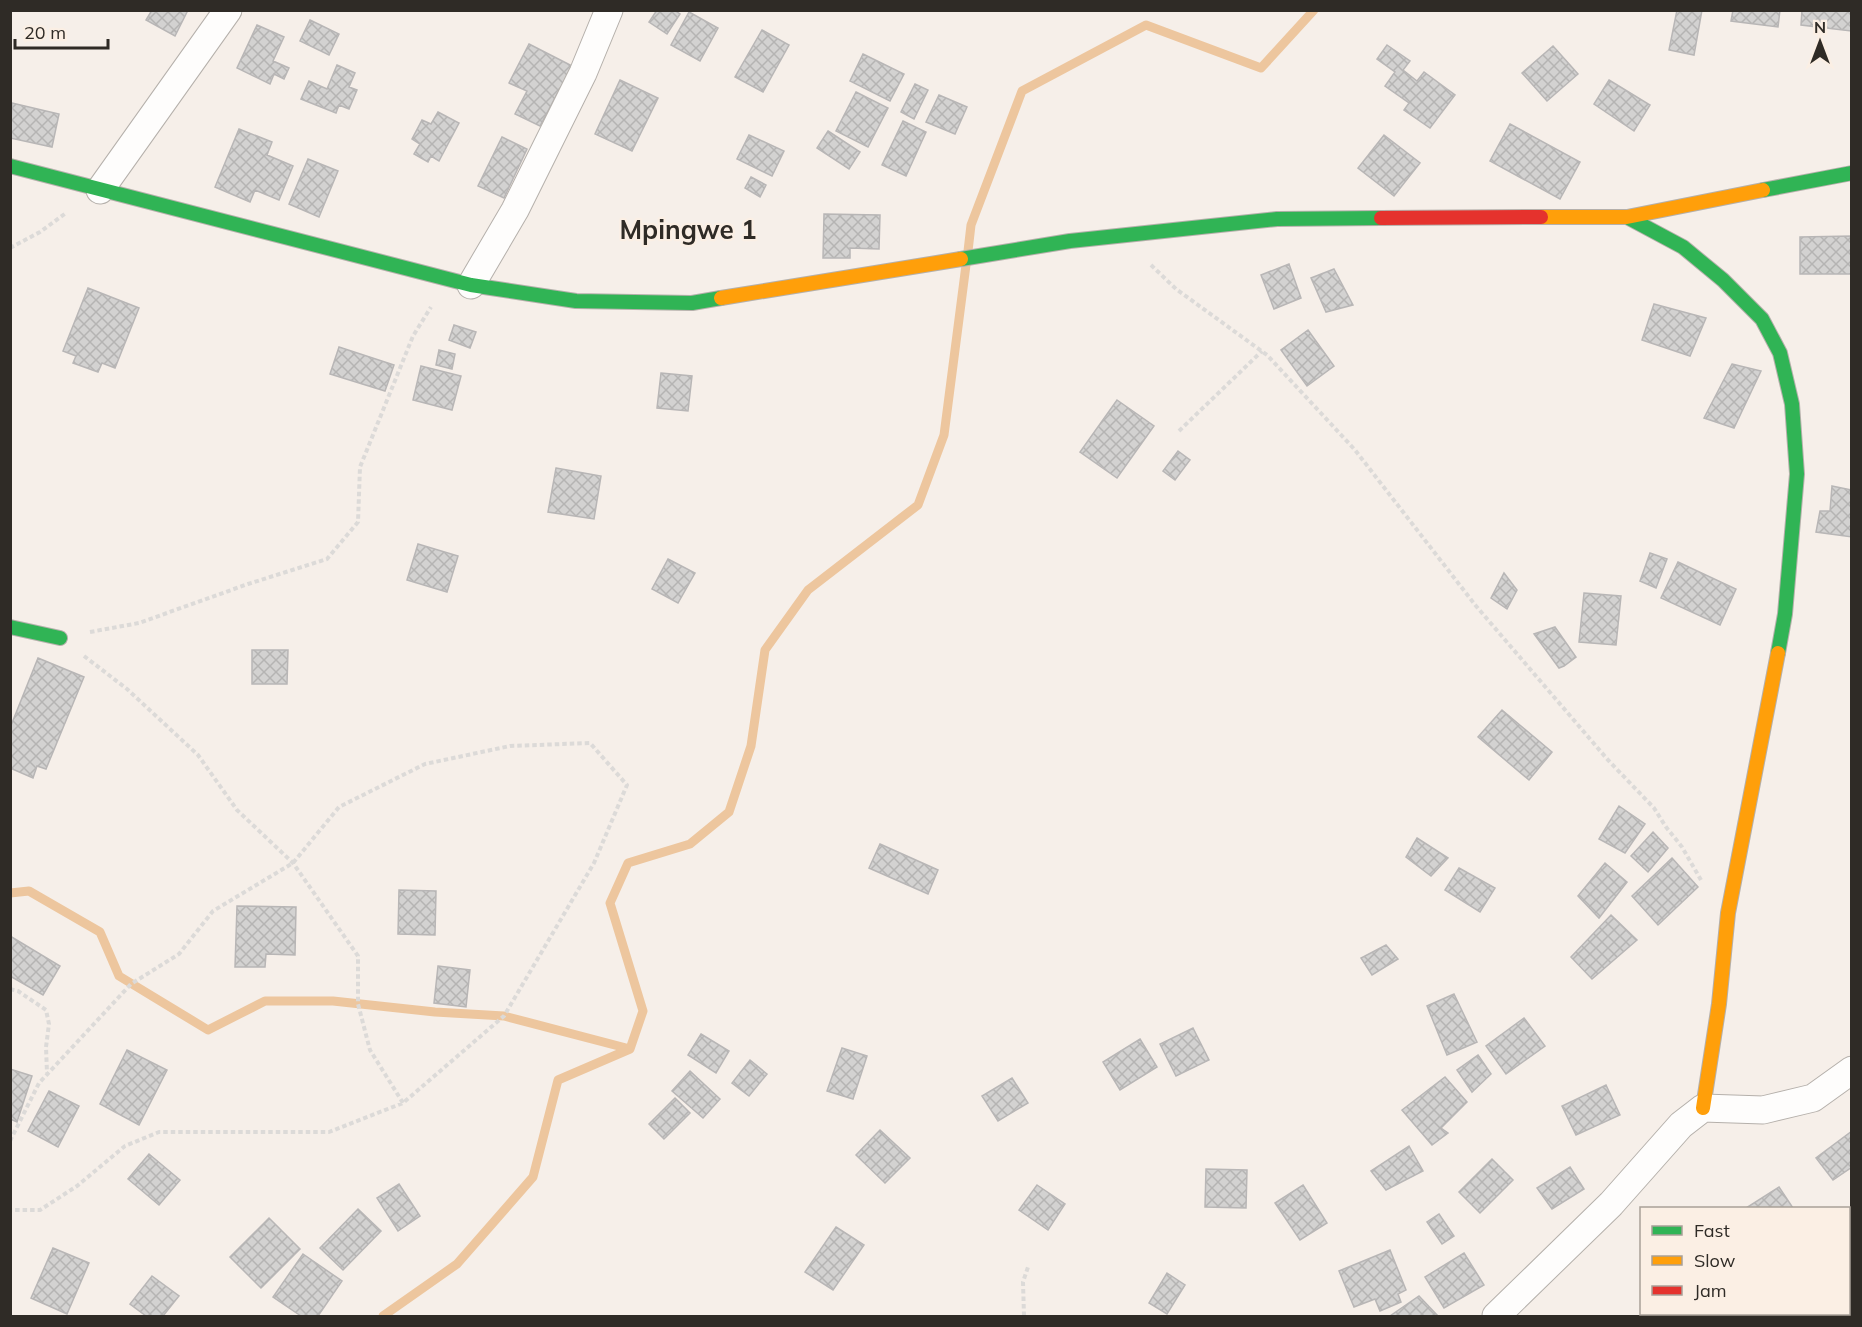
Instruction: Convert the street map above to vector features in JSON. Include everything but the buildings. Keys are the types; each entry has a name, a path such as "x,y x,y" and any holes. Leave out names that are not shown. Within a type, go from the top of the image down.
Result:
{"street":[{"path":"100,190 228,10"},
{"path":"471,285 515,210 583,73 609,10"},
{"path":"10,166 471,285 576,301 619,303 692,303 1070,241 1277,219 1627,217 1851,173"},
{"path":"1627,217 1683,247 1723,280 1762,319 1780,353 1792,404 1797,474 1785,614 1728,913 1719,1004 1703,1108"},
{"path":"10,627 60,638"},
{"path":"1496,1317 1611,1204 1681,1125 1703,1108 1763,1110 1813,1098 1851,1070"}],"path":[{"path":"10,248 40,232 100,190"},
{"path":"1123,237 1176,289 1262,351 1355,450 1476,606 1608,760 1654,808 1682,847 1704,886 1728,913"},
{"path":"60,638 139,623 327,559 358,522 360,467 413,336 433,305 448,292 471,285"},
{"path":"1179,431 1262,351"},
{"path":"60,638 127,689 198,755 237,810 293,863 358,956 358,1004 370,1050 403,1103"},
{"path":"10,1141 39,1083 131,984 179,954 213,911 293,863 339,807 425,764 510,746 590,742 627,785 594,863 504,1016 403,1103 329,1132 159,1132 125,1146 77,1186 40,1210 10,1210"},
{"path":"10,989 46,1010 49,1024 46,1047 47,1074"},
{"path":"1024,1317 1023,1282 1028,1267"}],"waterway":[{"path":"968,251 971,225 1022,91 1146,25 1261,68 1314,10"},
{"path":"383,1316 457,1264 533,1177 558,1080 630,1049 643,1011 610,903 628,863 690,844 729,812 751,746 765,650 808,590 918,505 944,435 966,265"},
{"path":"10,893 29,891 100,932 119,976 208,1030 265,1001 333,1001 435,1012 504,1016 630,1049"}],"traffic: fast":[{"path":"10,166 471,285 576,301 692,303 721,298"},
{"path":"1763,190 1852,173"},
{"path":"1627,217 1683,247 1723,280 1762,319 1780,353 1792,404 1797,474 1785,614 1778,653"},
{"path":"961,259 1070,241 1277,219 1381,218"},
{"path":"10,627 60,638"}],"traffic: slow":[{"path":"1541,217 1627,217 1763,190"},
{"path":"721,298 961,259"},
{"path":"1703,1108 1719,1004 1728,913 1778,653"}],"traffic: jam":[{"path":"1381,218 1541,217"}],"district":[{"name":"Mpingwe 1","path":"688,229"}]}
